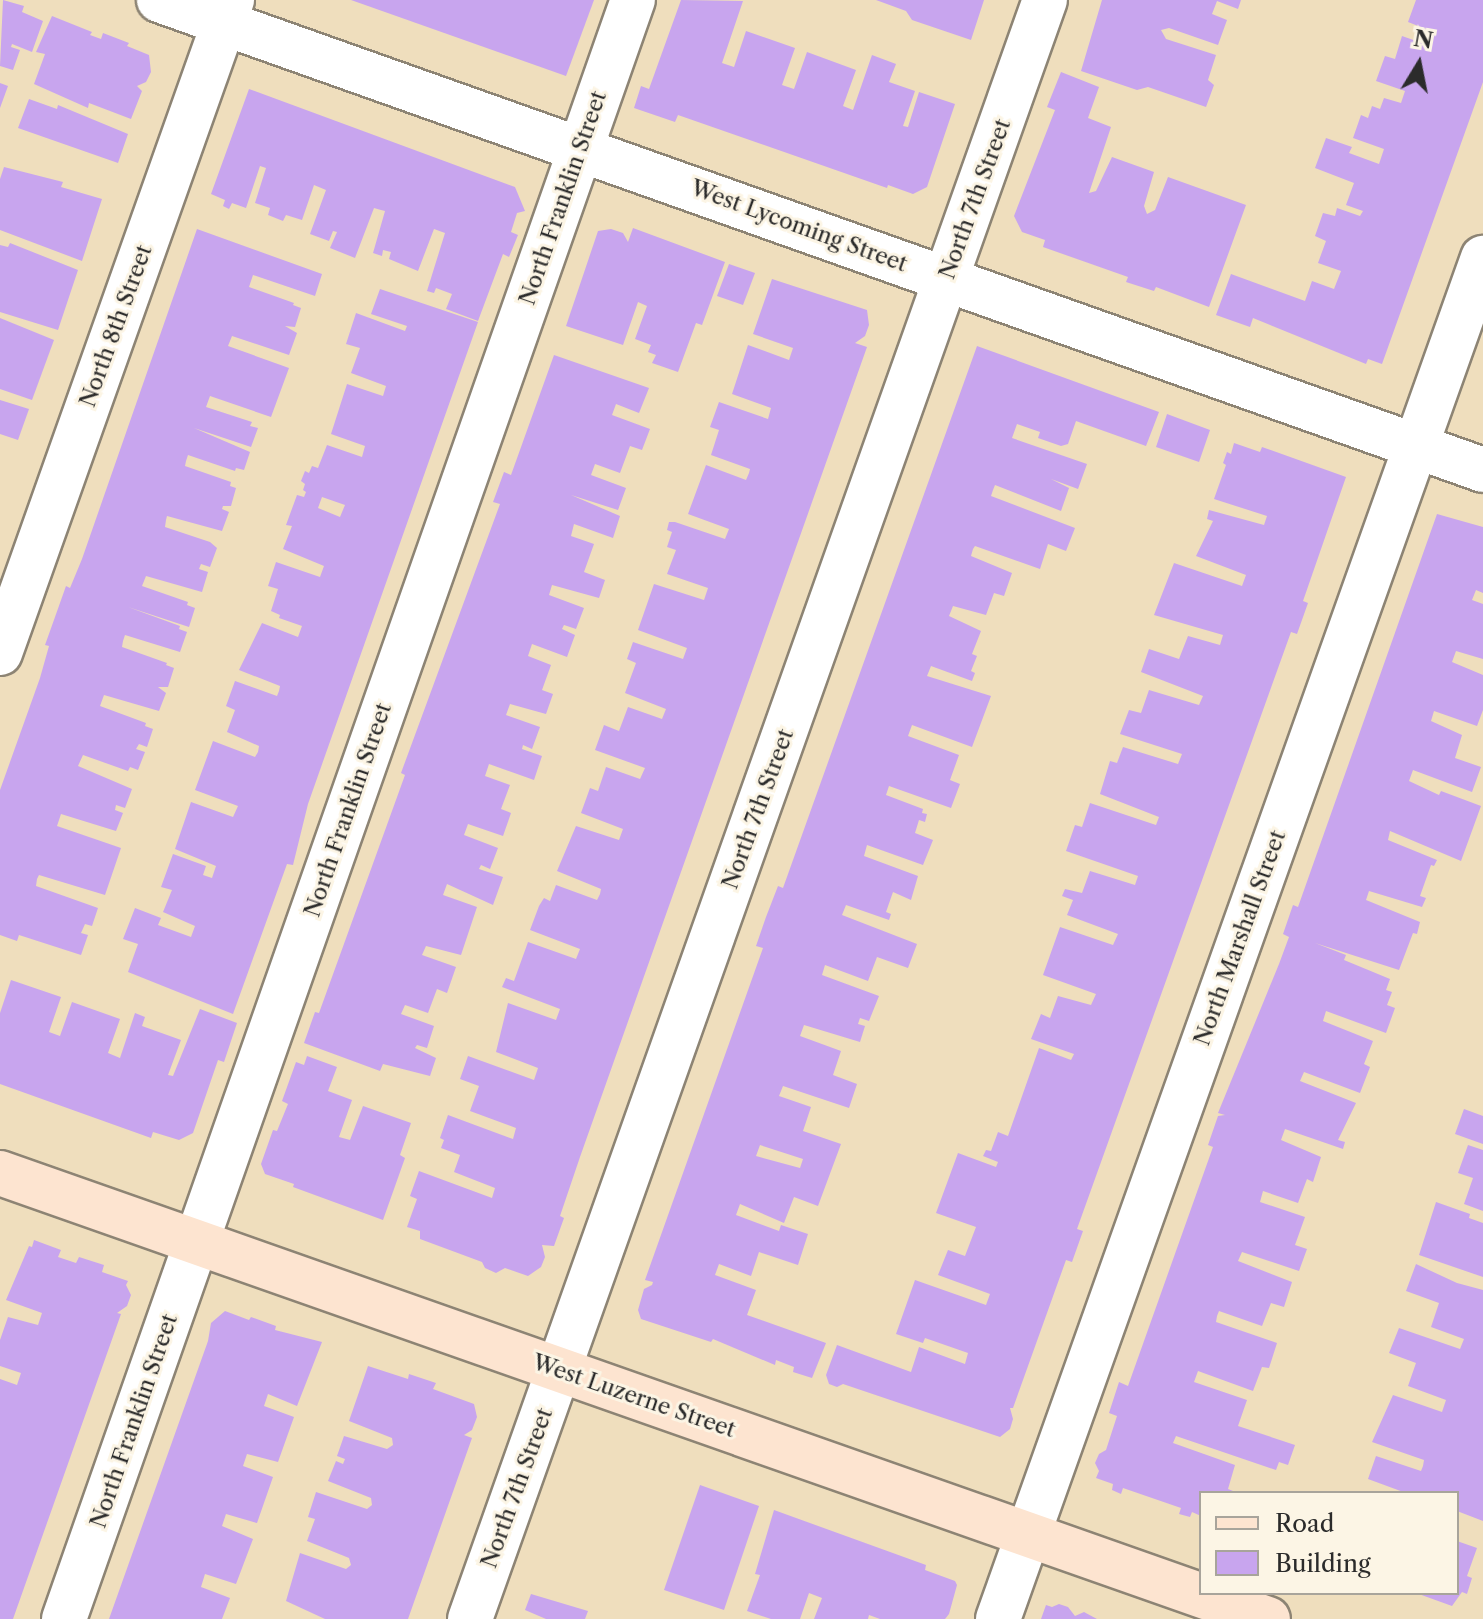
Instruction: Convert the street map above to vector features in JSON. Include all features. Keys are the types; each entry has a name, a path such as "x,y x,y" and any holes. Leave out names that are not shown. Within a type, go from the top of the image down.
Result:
{"street":[{"name":"West Lycoming Street","path":"159,0 228,12 580,149 1483,470"},
{"name":"North Franklin Street","path":"64,1619 633,0"},
{"name":"North 7th Street","path":"470,1619 1045,0"},
{"name":"North 8th Street","path":"0,653 228,12"},
{"name":"North Marshall Street","path":"998,1619 1483,258"},
{"name":"West Luzerne Street","path":"0,1173 1199,1595"},
{"name":"West Luzerne Street","path":"1200,1595 1268,1619"}],"building":[{"path":"3,0 24,6 22,12 43,21 32,52 12,44 11,47 20,50 13,70 0,66"},
{"path":"351,0 594,0 566,76"},
{"path":"681,0 743,1 722,63 734,67 746,31 795,48 782,85 794,89 807,52 856,70 843,106 853,110 872,55 896,64 889,82 915,91 903,126 908,127 919,92 955,104 927,187 913,194 888,185 887,188 678,115 675,122 634,108 641,86 649,89"},
{"path":"876,0 984,0 971,40 912,20 906,11"},
{"path":"1102,0 1241,0 1238,9 1217,1 1212,14 1227,20 1218,45 1169,28 1161,30 1166,39 1216,55 1208,80 1214,85 1206,107 1148,87 1137,90 1081,71"},
{"path":"1416,0 1483,0 1483,82 1382,364 1368,359 1366,364 1253,318 1250,327 1216,315 1231,274 1305,301 1312,281 1334,289 1341,271 1318,263 1326,241 1315,236 1323,213 1335,216 1337,208 1360,216 1363,211 1346,205 1354,183 1315,168 1326,138 1352,147 1349,153 1379,164 1384,149 1353,138 1361,115 1368,118 1372,106 1380,109 1384,98 1401,103 1405,91 1376,81 1385,56 1395,59 1402,36 1422,43 1426,29 1408,22"},
{"path":"52,16 92,32 90,35 101,39 103,33 129,43 127,46 149,55 151,72 146,82 137,86 142,91 131,119 89,103 88,108 34,84 45,54 36,52"},
{"path":"1061,72 1099,87 1088,118 1111,127 1089,193 1096,191 1112,157 1154,172 1144,206 1147,214 1155,210 1168,177 1246,205 1209,307 1156,287 1154,291 1126,282 1128,277 1043,247 1045,240 1022,232 1014,216 1055,110 1047,107"},
{"path":"0,83 8,86 0,108"},
{"path":"249,89 515,187 525,211 517,213 511,232 518,235 509,257 503,254 478,321 446,309 452,294 436,288 434,293 427,291 445,233 434,229 418,271 389,259 391,252 383,250 382,256 373,253 385,211 374,208 355,258 330,248 337,232 333,231 329,241 310,234 326,190 314,185 302,220 286,215 283,221 268,215 270,208 255,203 266,168 260,166 246,208 232,203 229,209 223,206 225,200 211,194"},
{"path":"29,99 57,109 58,105 128,134 118,163 18,128"},
{"path":"4,167 63,182 61,187 102,199 82,261 0,230 0,179"},
{"path":"633,228 725,262 702,325 696,323 678,372 652,363 656,355 648,352 651,345 635,339 647,306 638,302 623,345 566,326 598,231 611,229 623,233 628,242"},
{"path":"197,229 322,274 315,296 253,275 249,287 301,308 295,327 285,326 297,333 289,355 232,336 228,346 289,368 271,417 210,396 206,407 252,422 250,426 258,428 251,447 194,428 250,452 244,470 236,468 235,471 188,455 185,466 231,482 230,486 236,488 231,506 223,506 222,509 229,512 222,531 167,516 165,527 210,542 217,548 210,567 201,564 199,569 208,572 202,592 146,576 142,586 188,602 187,605 195,608 189,627 128,607 180,626 179,629 187,632 180,652 125,635 122,647 174,668 168,687 158,687 166,693 159,711 104,695 100,706 146,723 145,726 153,729 147,747 139,744 136,749 145,752 138,770 130,767 128,771 83,755 78,766 132,789 125,808 116,805 115,810 123,813 116,831 61,814 57,826 121,848 105,895 39,875 37,879 36,886 98,908 92,926 85,924 81,933 88,935 81,955 19,935 17,941 0,935 0,790 40,678 49,646 45,645 66,586 70,588 82,559"},
{"path":"10,243 78,270 58,330 0,312 0,245 8,247"},
{"path":"729,264 755,273 743,305 717,296"},
{"path":"772,279 867,310 869,325 865,336 855,343 867,347 580,1157 560,1216 564,1218 554,1246 542,1245 545,1257 541,1267 528,1276 505,1268 496,1273 485,1268 482,1262 420,1239 420,1231 407,1227 417,1199 410,1196 419,1171 492,1198 495,1188 454,1172 460,1155 441,1148 444,1140 440,1138 448,1115 513,1139 516,1128 470,1111 479,1086 460,1079 468,1056 534,1080 538,1068 496,1052 508,1003 556,1020 560,1009 502,987 506,978 514,981 528,942 576,959 580,949 530,930 539,906 544,898 550,901 556,885 597,900 600,894 601,889 557,871 576,826 619,840 623,829 581,813 590,788 598,791 606,767 640,779 645,768 595,750 604,725 619,731 628,707 662,719 666,709 625,693 636,663 627,659 633,642 683,659 687,648 638,630 654,584 704,600 708,588 667,574 676,550 667,547 672,532 667,530 669,522 675,522 725,539 729,529 688,514 706,465 746,480 749,473 750,469 711,455 719,430 710,427 719,402 768,419 771,408 732,394 748,345 789,360 793,348 753,334"},
{"path":"380,289 478,322 308,804 293,865 287,864 233,1014 128,972 138,944 123,939 135,908 161,918 158,925 191,937 195,926 163,912 172,890 161,887 173,854 206,866 203,875 212,878 216,866 175,849 191,802 233,817 238,806 195,790 213,741 255,757 258,752 259,746 227,732 235,710 226,706 235,681 277,696 279,691 280,686 239,670 262,623 298,637 302,626 279,618 280,615 271,611 278,589 268,586 276,562 320,577 324,566 283,549 292,526 286,525 297,495 304,497 306,492 303,490 305,484 301,481 305,471 309,473 312,466 318,468 327,445 362,457 365,446 331,434 347,384 383,396 386,386 351,373 360,348 346,344 356,313 405,331 407,326 371,314","holes":["322,497 345,505 340,517 318,508"]},
{"path":"0,318 54,340 32,400 0,389"},
{"path":"977,346 1159,412 1146,446 1076,421 1068,444 1061,446 1038,438 1040,432 1017,424 1012,438 1087,464 1078,489 1051,479 1069,488 1061,511 995,485 993,490 991,496 1075,528 1066,551 1048,544 1040,569 975,546 973,549 971,556 1012,573 1004,596 994,593 986,615 953,606 949,616 981,631 972,654 977,656 971,671 975,673 972,681 931,666 927,676 991,696 972,747 912,725 908,736 959,755 950,780 960,784 951,808 889,786 886,795 923,809 922,813 927,814 925,822 919,820 915,833 933,840 923,865 867,845 864,856 918,876 911,900 893,892 886,912 891,914 889,920 846,905 842,915 917,944 908,968 877,957 868,981 825,965 822,975 879,996 869,1021 860,1018 858,1024 865,1026 860,1042 804,1025 800,1036 841,1051 833,1075 857,1084 849,1108 783,1086 779,1096 811,1107 803,1131 841,1144 818,1206 794,1197 784,1223 740,1204 736,1215 779,1231 781,1225 808,1234 798,1265 759,1252 751,1276 719,1264 715,1275 756,1290 747,1315 826,1343 812,1378 793,1372 794,1367 776,1360 775,1365 713,1339 711,1342 641,1319 638,1310 644,1289 652,1285 653,1282 645,1280 763,948 756,946 778,886 783,888","holes":["760,1145 803,1159 800,1168 756,1156"]},
{"path":"554,355 649,388 639,413 616,404 612,415 650,429 642,450 630,446 620,473 595,464 591,475 626,488 618,510 571,495 620,516 613,538 574,524 571,536 594,544 584,572 605,580 599,598 552,585 549,595 584,608 576,629 564,625 562,629 575,635 567,657 532,644 528,656 551,665 542,690 553,694 546,714 510,704 506,715 540,727 532,749 523,745 522,749 542,756 534,780 489,764 485,776 510,785 501,809 511,813 503,836 468,824 464,835 498,848 490,869 481,865 479,869 503,877 493,905 447,884 443,895 477,907 461,955 426,946 422,955 456,967 447,993 437,989 428,1013 405,1005 401,1014 434,1026 427,1048 417,1045 415,1048 436,1058 430,1076 383,1064 380,1071 304,1043 315,1012 319,1013 405,775 401,773 500,504 493,502 504,472 511,475"},
{"path":"0,400 29,409 18,440 0,434"},
{"path":"1167,414 1210,430 1199,462 1156,447"},
{"path":"1234,443 1260,452 1262,447 1346,477 1303,601 1308,603 1297,634 1291,632 1077,1229 1083,1231 1072,1262 1066,1260 1013,1408 1010,1408 1013,1419 1010,1429 1000,1437 843,1384 837,1387 829,1384 826,1375 837,1345 911,1372 919,1347 965,1364 968,1353 925,1338 923,1343 896,1334 915,1280 986,1305 990,1294 938,1275 948,1250 965,1256 976,1227 936,1213 958,1153 996,1167 998,1162 983,1156 986,1150 991,1151 998,1132 1008,1136 1039,1048 1071,1060 1074,1054 1031,1039 1041,1014 1050,1018 1058,996 1091,1005 1096,994 1043,975 1060,927 1113,945 1118,934 1067,915 1073,900 1062,896 1065,889 1082,893 1090,871 1135,885 1138,876 1066,851 1075,825 1082,827 1090,803 1156,825 1159,817 1100,794 1110,761 1117,763 1123,747 1178,764 1182,754 1120,734 1129,710 1141,713 1149,690 1199,705 1203,696 1141,672 1149,649 1179,659 1188,636 1220,645 1223,635 1154,615 1174,563 1242,586 1246,575 1196,556 1213,521 1207,519 1209,510 1264,525 1267,516 1214,499 1226,465 1223,463 1227,452 1231,454"},
{"path":"1437,514 1483,527 1483,593 1476,590 1472,600 1483,604 1483,659 1456,651 1452,662 1483,675 1483,710 1477,726 1434,711 1431,721 1462,735 1455,758 1481,767 1472,792 1413,770 1409,781 1439,795 1441,791 1481,806 1461,861 1390,831 1388,840 1437,860 1434,866 1431,865 1420,896 1426,898 1422,907 1369,891 1366,900 1420,922 1399,970 1315,943 1346,955 1344,960 1390,979 1386,990 1392,992 1387,1005 1395,1008 1386,1033 1326,1011 1323,1021 1373,1041 1364,1064 1370,1067 1360,1093 1304,1072 1300,1081 1356,1103 1338,1140 1345,1142 1343,1149 1285,1129 1281,1140 1321,1157 1313,1182 1307,1179 1298,1203 1263,1191 1260,1202 1305,1217 1295,1245 1307,1249 1299,1271 1242,1252 1238,1261 1292,1282 1284,1307 1271,1303 1262,1326 1219,1311 1217,1316 1216,1322 1277,1343 1269,1368 1262,1367 1253,1391 1198,1371 1194,1382 1247,1400 1238,1426 1295,1445 1288,1465 1279,1462 1276,1470 1176,1436 1173,1443 1235,1465 1228,1489 1233,1491 1199,1491 1199,1515 1192,1512 1190,1517 1179,1514 1181,1508 1123,1488 1121,1494 1112,1490 1113,1484 1096,1478 1099,1471 1095,1463 1099,1454 1106,1450 1117,1416 1109,1413 1119,1382 1128,1386 1213,1147 1208,1145 1218,1116 1225,1115 1218,1113 1289,937 1283,934 1293,905 1298,907"},
{"path":"11,980 61,997 49,1032 60,1036 72,1002 120,1019 108,1053 120,1058 135,1013 145,1017 142,1026 181,1040 168,1075 173,1076 200,1009 237,1023 224,1062 218,1060 193,1133 179,1140 153,1132 151,1138 0,1084 0,1013"},
{"path":"307,1056 337,1067 328,1091 352,1100 339,1137 350,1140 363,1106 411,1123 400,1155 405,1158 383,1220 265,1174 261,1164 273,1130 277,1131 288,1104 282,1101 296,1062 304,1065"},
{"path":"1464,1109 1483,1116 1483,1144 1455,1134"},
{"path":"1468,1145 1483,1150 1483,1211 1464,1204 1473,1178 1458,1173"},
{"path":"1436,1202 1470,1214 1469,1218 1483,1223 1483,1277 1419,1255"},
{"path":"34,1240 61,1250 58,1257 76,1263 79,1257 104,1265 102,1272 128,1281 126,1285 131,1295 127,1306 117,1313 121,1314 13,1619 0,1619 0,1379 17,1385 21,1373 0,1366 0,1340 8,1317 38,1325 42,1313 6,1300"},
{"path":"1416,1264 1457,1283 1483,1290 1483,1521 1459,1512 1459,1491 1401,1491 1368,1479 1376,1456 1421,1471 1423,1466 1424,1460 1372,1442 1393,1395 1442,1412 1446,1400 1408,1386 1416,1363 1389,1353 1399,1328 1460,1349 1464,1339 1431,1327 1439,1303 1406,1291"},
{"path":"225,1311 276,1326 275,1330 322,1342 297,1406 268,1394 264,1406 294,1417 278,1462 247,1454 243,1466 273,1477 257,1523 226,1514 222,1526 253,1539 236,1584 205,1574 201,1587 230,1598 222,1619 109,1619 208,1341 211,1323"},
{"path":"368,1366 408,1379 409,1374 436,1383 433,1389 474,1404 477,1417 472,1430 464,1435 472,1438 408,1619 325,1619 286,1601 300,1553 346,1569 351,1565 349,1558 307,1541 315,1519 308,1517 316,1492 367,1509 372,1505 371,1498 328,1481 336,1461 343,1464 345,1459 337,1456 344,1436 387,1449 393,1445 392,1438 349,1421"},
{"path":"700,1485 759,1506 724,1610 664,1590"},
{"path":"774,1510 926,1565 925,1570 955,1581 957,1585 949,1614 945,1619 880,1619 869,1615 868,1619 814,1619 822,1598 809,1593 800,1619 771,1619 747,1611 760,1575 755,1574"},
{"path":"1459,1542 1477,1548 1467,1576 1472,1578 1467,1594 1462,1592 1452,1606 1422,1595 1459,1595"},
{"path":"531,1594 588,1611 585,1619 546,1619 525,1610"},
{"path":"1059,1604 1068,1607 1075,1616 1084,1612 1097,1619 1041,1619 1046,1605 1052,1607"}]}
